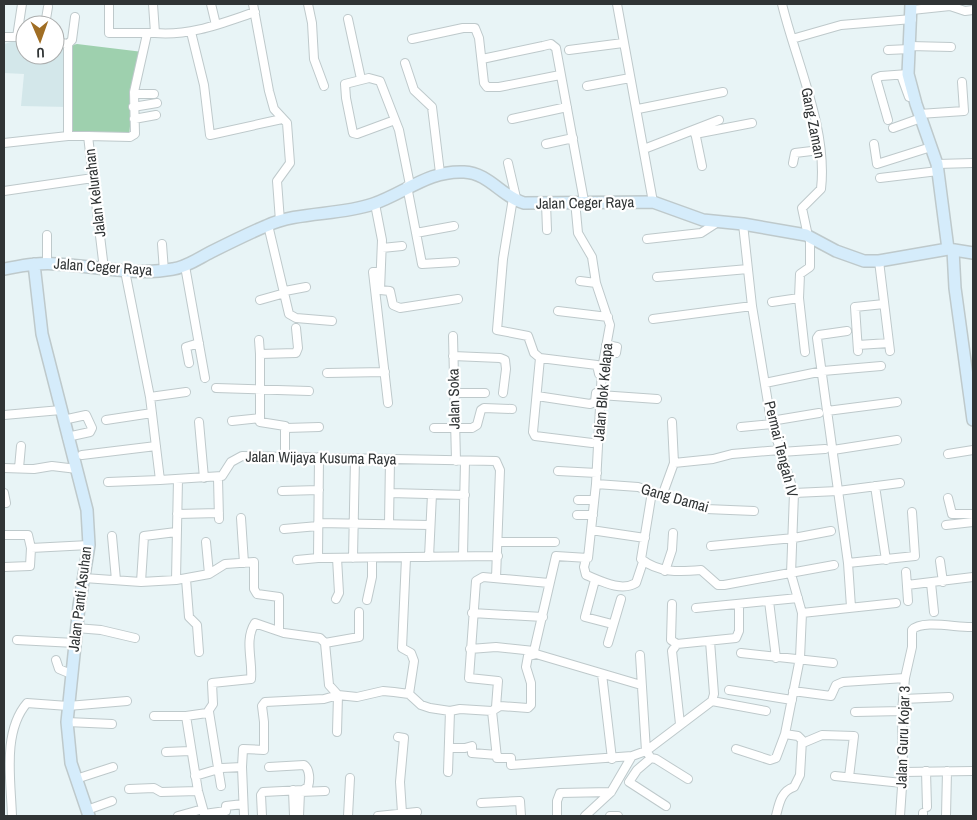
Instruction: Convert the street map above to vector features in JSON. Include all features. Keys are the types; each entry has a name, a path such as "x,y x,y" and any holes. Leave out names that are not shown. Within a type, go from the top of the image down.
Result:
{"main road":[{"path":"912,11 910,48 905,75 918,116 932,147 938,167 951,250 973,420"},
{"name":"Jalan Ceger Raya","path":"4,268 47,264 125,271 164,271 185,266 268,225 280,221 345,212 375,204 409,186 440,173 466,172 483,177 516,198 546,203 579,201 654,202 688,216 806,236 852,258 878,261 951,250 973,253"},
{"name":"Jalan Panti Asuhan","path":"34,264 42,334 87,510 88,545 71,674 67,744 76,779 88,813"}],"street":[{"path":"109,4 109,33 174,34 191,32 254,8 269,92 274,108 287,123 290,161 277,181 280,221"},
{"path":"88,136 132,136 136,129 133,107 134,94 151,33 154,4"},
{"path":"211,4 216,24"},
{"path":"308,4 312,22 314,58 324,86"},
{"path":"617,4 654,202"},
{"name":"Gang Zaman","path":"782,4 820,150 821,189 802,208 806,236"},
{"path":"792,39 840,26 912,11 950,6 965,11 973,10"},
{"path":"47,15 48,7"},
{"name":"Jalan Kelurahan","path":"75,17 72,40 68,45 68,136 88,136 104,269"},
{"path":"348,19 361,79"},
{"path":"412,39 463,28 475,28 478,32 484,83 487,87 499,87 560,75"},
{"path":"191,32 204,85 210,135 282,119"},
{"path":"569,50 623,43"},
{"name":"Jalan Blok Kelapa","path":"482,59 551,44 556,48 573,138 579,201 578,233 592,257 596,283 610,325 600,395 597,473 586,559"},
{"path":"888,50 951,47"},
{"path":"406,63 414,90 420,98 431,105 440,173"},
{"path":"888,120 876,78 905,75"},
{"path":"395,120 356,134 353,132 345,86 348,82 361,79 374,78 380,81 395,120 409,186 422,264 455,262"},
{"path":"587,86 630,78"},
{"path":"893,128 918,116 964,111 962,82"},
{"path":"638,109 723,92"},
{"path":"134,94 154,94"},
{"path":"133,107 157,102"},
{"path":"512,119 567,107"},
{"path":"134,119 156,115"},
{"path":"644,149 695,132 719,120"},
{"path":"695,132 752,123"},
{"path":"695,132 702,166"},
{"path":"4,143 68,136"},
{"path":"546,144 573,138"},
{"path":"874,144 877,164 932,147"},
{"path":"793,163 796,153 820,150"},
{"path":"508,163 516,198 503,259 496,328 499,331 528,336 534,353 540,358 594,364 597,365 599,370 596,399 593,403 537,396"},
{"path":"880,178 938,167 973,163"},
{"path":"4,191 93,178"},
{"path":"546,203 547,230"},
{"path":"375,204 382,248 380,290 390,291 391,302 396,307 458,299"},
{"path":"647,239 701,233 718,222"},
{"name":"Permai Tengah IV","path":"736,749 774,760 785,734 800,658 802,638 802,613 791,574 794,538 794,493 771,422 752,306 743,224"},
{"path":"268,225 290,316 332,321"},
{"path":"416,233 454,226"},
{"path":"47,235 47,264"},
{"path":"805,352 799,298 800,274 810,267 806,236"},
{"path":"162,244 164,271"},
{"path":"382,248 402,246"},
{"path":"878,261 884,304 889,347 858,348 855,307 884,304"},
{"path":"185,266 206,378"},
{"path":"657,277 748,269"},
{"path":"125,271 150,397 160,480"},
{"path":"380,272 373,271 388,403"},
{"path":"580,281 596,283"},
{"path":"260,300 306,287"},
{"path":"772,302 799,298"},
{"path":"653,319 752,306"},
{"path":"558,311 608,317"},
{"path":"260,354 296,354 298,348 296,328"},
{"path":"848,331 817,336 819,372 827,411 829,449 838,491 848,563 851,607"},
{"name":"Jalan Soka","path":"452,336 456,461"},
{"path":"259,340 260,418 263,424 282,425 286,428 319,427"},
{"path":"188,364 186,347 199,344"},
{"path":"606,345 617,347 616,353"},
{"path":"453,356 500,358 504,360 506,369 504,393"},
{"path":"540,358 533,432 536,437 592,442"},
{"path":"765,383 819,372 881,366"},
{"path":"327,372 385,372"},
{"path":"216,388 309,391"},
{"path":"150,397 186,392"},
{"path":"453,393 485,393"},
{"path":"600,395 658,399"},
{"path":"827,411 897,402"},
{"path":"434,428 472,428 477,425 481,410 484,408 512,409"},
{"path":"106,420 152,413"},
{"path":"741,427 818,413"},
{"path":"4,415 86,415 92,428 90,432 67,437"},
{"path":"232,421 260,418"},
{"path":"199,422 204,478"},
{"path":"662,496 674,463 672,422"},
{"path":"285,456 286,428"},
{"path":"674,463 713,459 732,454 829,449 898,440"},
{"path":"19,468 21,446"},
{"path":"82,455 156,446"},
{"path":"948,454 973,450"},
{"name":"Jalan Wijaya Kusuma Raya","path":"218,478 222,476 237,457 285,456 390,460 493,460 498,464 499,542 496,578"},
{"path":"318,558 319,457"},
{"path":"353,558 355,458"},
{"path":"389,524 390,460"},
{"path":"463,556 465,460"},
{"path":"4,468 34,469 52,466 77,469"},
{"path":"558,471 597,473"},
{"path":"108,482 218,478 219,516 177,514"},
{"path":"176,580 178,480"},
{"path":"794,493 838,491 900,483"},
{"name":"Gang Damai","path":"596,484 634,487 706,509 754,511"},
{"path":"875,486 886,560"},
{"path":"282,491 319,490"},
{"path":"535,653 556,556 586,559 584,572 595,580 623,587 636,583 643,562 641,556 652,492"},
{"path":"4,493 6,504"},
{"path":"390,494 465,496"},
{"path":"429,557 432,494"},
{"path":"948,498 952,514 973,514"},
{"path":"578,500 594,500"},
{"path":"848,563 916,555 912,512"},
{"path":"577,515 593,515"},
{"path":"241,518 244,563"},
{"path":"946,525 973,522"},
{"path":"284,529 355,523 430,525"},
{"path":"591,530 645,538"},
{"path":"712,546 794,538 831,531"},
{"path":"141,582 144,536 176,532"},
{"path":"665,571 672,550 673,533"},
{"path":"4,535 28,535 31,548 30,566 4,567"},
{"path":"112,536 116,580"},
{"path":"206,542 209,574"},
{"path":"499,542 555,542"},
{"path":"31,548 88,545"},
{"path":"297,560 318,558 498,556"},
{"path":"336,598 339,593 337,558"},
{"path":"367,600 372,577 372,558"},
{"path":"406,558 402,648 411,653 414,660 409,694"},
{"path":"940,561 943,582"},
{"path":"84,578 141,582 176,580 209,574 225,564 254,562 254,589 257,594 279,597 279,631"},
{"path":"643,562 665,571 676,573 701,570 718,584 724,585 834,565"},
{"path":"906,572 908,602"},
{"path":"497,755 494,709 498,683 469,678 472,613 477,580 483,577 549,583"},
{"path":"907,585 973,577"},
{"path":"186,579 189,617 197,625 199,652"},
{"path":"595,580 585,616 612,624"},
{"path":"932,583 934,612"},
{"path":"696,608 798,598"},
{"path":"608,643 612,624 621,599"},
{"path":"769,601 776,658"},
{"path":"802,613 896,603"},
{"path":"672,604 671,640 677,644"},
{"path":"680,724 672,652 673,646 677,644 732,639 738,636 739,605"},
{"path":"325,642 359,637 359,612"},
{"path":"472,613 543,617"},
{"path":"221,786 209,712 213,704 212,683 251,679 250,641 255,622 279,631 320,638 325,642 329,685 338,695 337,732"},
{"name":"Jalan Guru Kojar 3","path":"900,816 903,772 902,711 905,678 914,628 938,625 973,627"},
{"path":"76,628 135,638"},
{"path":"16,640 75,643"},
{"path":"666,806 629,782 648,755 680,724 712,701 714,694 710,641"},
{"path":"470,649 496,647 535,653 641,685"},
{"path":"244,816 243,749 264,750 263,704 268,701 324,700 338,695 357,696 383,691 409,694 421,705 450,711 529,707 532,683 526,667 528,656 535,653"},
{"path":"741,654 776,658 800,658 833,663"},
{"path":"640,655 648,755"},
{"path":"56,660 59,669 71,674"},
{"path":"602,674 612,759"},
{"path":"793,691 832,696 836,685 843,682 905,678"},
{"path":"729,690 792,700"},
{"path":"903,699 949,697"},
{"path":"12,816 7,768 16,721 27,703 68,706 127,701"},
{"path":"712,701 766,711"},
{"path":"448,772 450,711"},
{"path":"855,712 902,711"},
{"path":"154,716 186,716 209,712"},
{"path":"186,716 190,751 204,813"},
{"path":"67,722 112,724"},
{"path":"776,816 783,795 798,782 803,743 801,737 785,734"},
{"path":"803,743 822,735 854,736 849,777"},
{"path":"398,737 404,738 400,782 402,813"},
{"path":"449,748 472,746 472,753 497,755 497,758 511,758 511,765 648,755 688,780"},
{"path":"166,752 190,751"},
{"path":"585,816 611,792 632,756"},
{"path":"262,816 261,795 264,792 308,787 306,766 299,764 269,767"},
{"path":"76,779 113,767"},
{"path":"195,776 218,770 242,767"},
{"path":"925,812 926,771"},
{"path":"946,816 947,771"},
{"path":"903,772 973,771"},
{"path":"835,776 902,783"},
{"path":"348,816 350,778"},
{"path":"129,789 154,788 161,792 198,791"},
{"path":"293,790 294,816"},
{"path":"299,816 300,792 325,791"},
{"path":"557,816 557,796 562,792 611,792"},
{"path":"88,813 112,801"},
{"path":"481,803 520,801 521,816"},
{"path":"178,816 226,811 226,806 243,804"},
{"path":"378,816 417,812"},
{"path":"610,816 618,816"}],"shaded area":[{"path":"15,41 15,65 65,65 65,46 68,46 67,107 21,106 24,74 4,73 4,44"}],"green space":[{"path":"77,44 143,52 133,93 129,137 67,135 68,46"}]}
